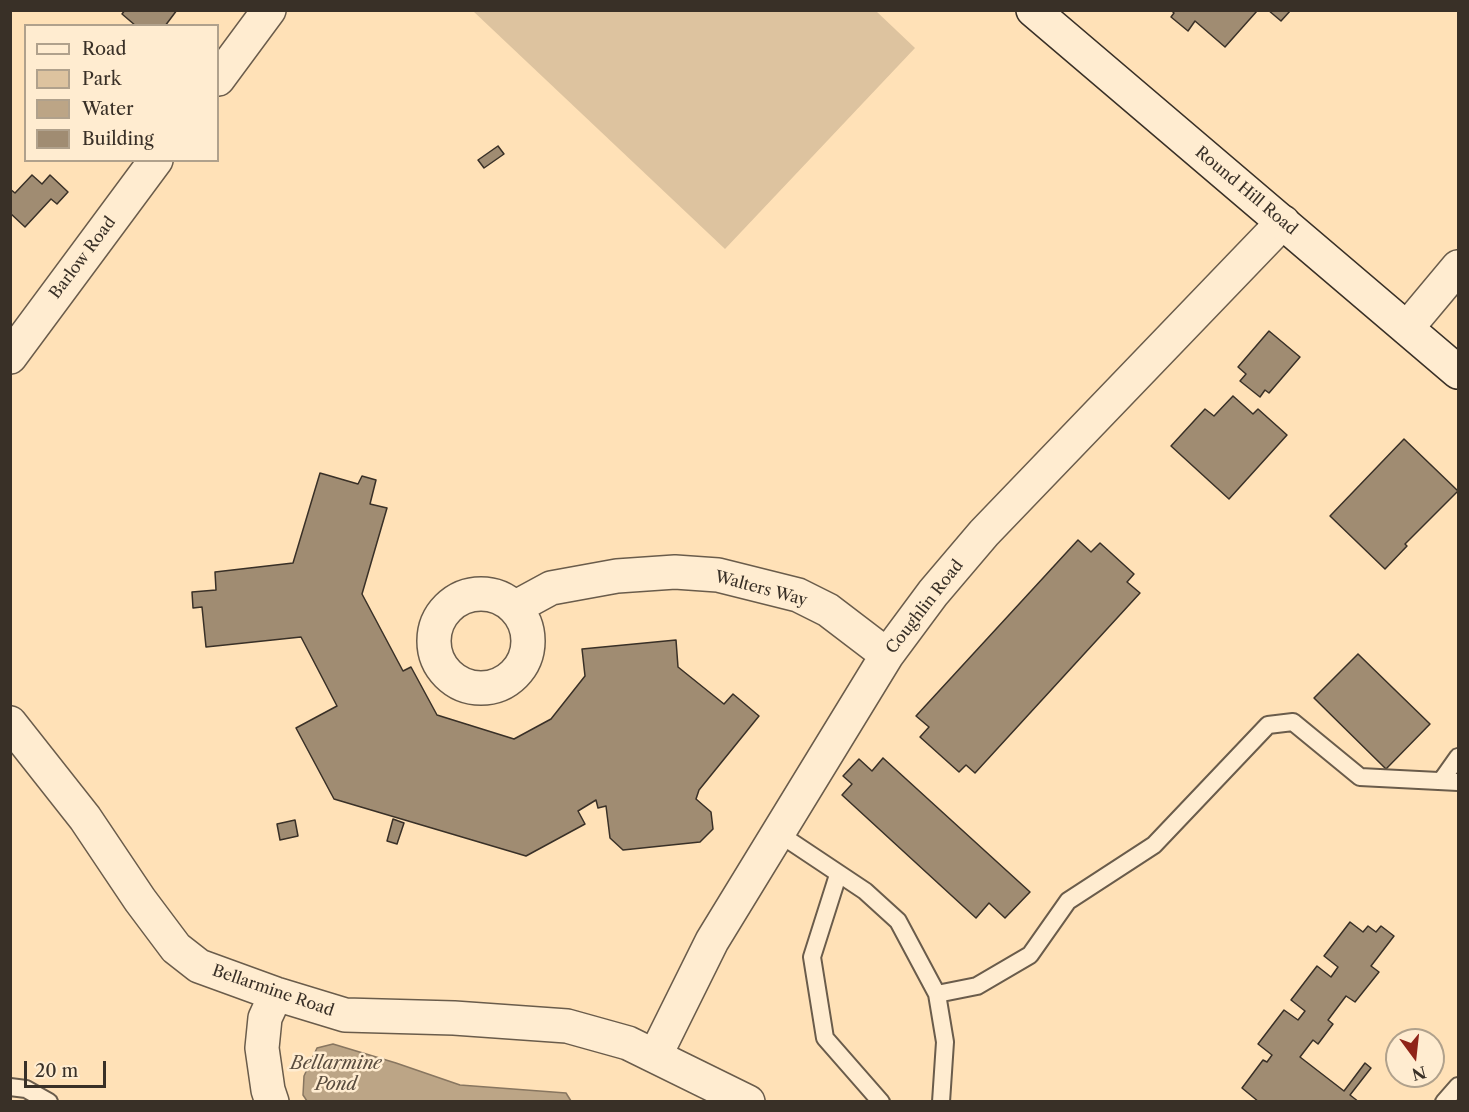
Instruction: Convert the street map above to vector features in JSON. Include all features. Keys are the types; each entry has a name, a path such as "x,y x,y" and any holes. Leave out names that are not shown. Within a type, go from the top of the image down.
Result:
{"street":[{"path":"219,78 269,10"},
{"name":"Round Hill Road","path":"1032,10 1458,372"},
{"name":"Barlow Road","path":"10,357 155,162"},
{"name":"Coughlin Road","path":"655,1056 712,942 887,656 933,593 984,533 1283,222"},
{"path":"1407,328 1458,267"},
{"name":"Walters Way","path":"516,607 551,588 606,578 675,572 718,575 798,595 828,610 887,656"},
{"name":"Bellarmine Road","path":"10,723 85,818 140,900 176,948 199,966 276,994 345,1015 454,1018 567,1026 628,1044 748,1101"},
{"path":"272,1101 268,1090 262,1048 265,1018 276,994"}],"lane":[{"path":"937,994 977,986 1030,955 1068,901 1154,845 1268,726 1293,723 1360,777 1458,782"},
{"path":"1441,781 1458,757"},
{"path":"778,833 865,891 898,921 937,994 945,1042 941,1101"},
{"path":"838,875 812,957 825,1038 881,1101"},
{"path":"1444,1101 1458,1086"},
{"path":"10,1087 26,1089 49,1101"}],"green space":[{"path":"473,11 876,11 915,48 725,249"}],"water":[{"name":"Bellarmine Pond","path":"333,1044 460,1085 566,1093 571,1101 307,1101 303,1095 304,1076 317,1048"}],"building":[{"path":"125,10 177,10 166,24 134,24 122,14"},
{"path":"1171,10 1257,11 1225,47 1195,21 1188,31 1171,17 1174,13"},
{"path":"1268,10 1291,10 1281,21"},
{"path":"498,146 504,154 484,168 478,160"},
{"path":"32,175 42,184 50,175 68,192 57,204 51,199 25,227 10,213 10,189 15,193"},
{"path":"1269,331 1300,357 1269,393 1265,390 1260,397 1240,381 1246,374 1238,367"},
{"path":"1233,396 1253,414 1258,409 1287,435 1229,499 1171,446 1205,409 1214,416"},
{"path":"1404,439 1458,491 1405,544 1407,546 1385,569 1330,516"},
{"path":"320,473 358,484 362,476 376,480 370,504 387,508 362,594 403,671 411,667 437,715 514,739 551,719 585,676 582,649 676,640 678,667 724,704 733,694 759,716 699,790 696,799 711,812 713,829 700,842 623,850 610,838 606,806 598,808 596,800 578,811 585,824 526,856 334,799 296,728 337,706 301,637 206,647 202,607 193,608 192,592 216,590 215,572 293,563"},
{"path":"1078,540 1091,552 1100,543 1134,574 1127,582 1140,593 975,773 966,765 959,772 920,737 929,727 916,716"},
{"path":"1358,654 1430,724 1386,769 1314,698"},
{"path":"883,758 1030,892 1005,918 989,903 976,918 842,795 852,784 843,776 859,759 872,771"},
{"path":"393,819 404,823 397,844 387,841"},
{"path":"295,820 298,836 280,840 277,824"},
{"path":"1350,922 1363,932 1368,926 1376,932 1381,926 1394,936 1371,966 1379,972 1355,1002 1346,996 1328,1020 1333,1024 1318,1044 1313,1040 1300,1057 1344,1091 1365,1063 1371,1068 1350,1095 1359,1102 1259,1102 1242,1088 1263,1060 1267,1062 1272,1055 1258,1044 1284,1010 1298,1020 1305,1011 1291,1000 1317,966 1331,977 1338,967 1324,956"}]}
